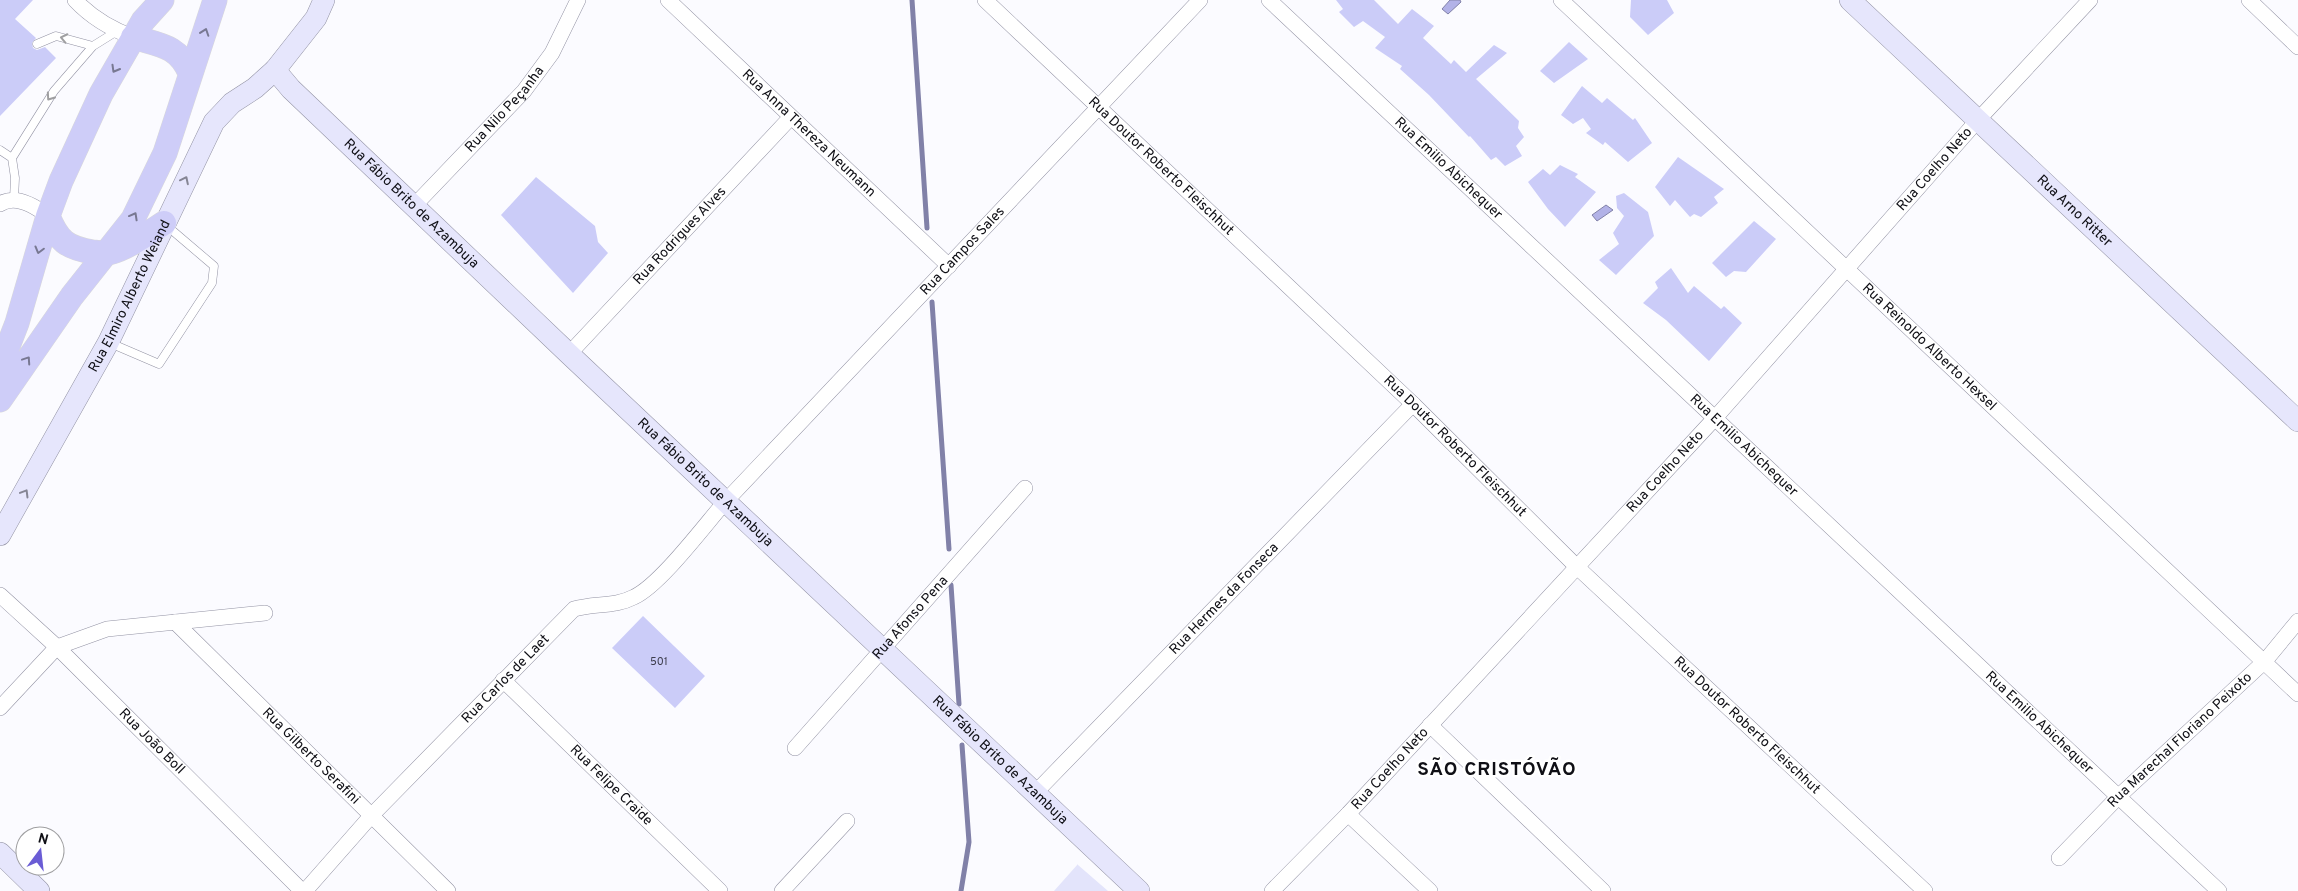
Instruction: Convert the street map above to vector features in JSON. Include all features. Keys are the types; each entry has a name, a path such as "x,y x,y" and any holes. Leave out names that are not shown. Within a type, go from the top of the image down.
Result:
{"main road":[{"path":"0,367 25,300 48,216 61,181 101,94 125,34 142,21 162,0"},
{"path":"0,400 72,296 133,220 165,153 214,0"},
{"path":"125,34 175,51 185,61 190,73"},
{"path":"48,216 55,233 67,244 79,250 108,253 125,246 164,224"}],"street":[{"path":"75,0 87,12 125,34"},
{"name":"Rua Elmiro Alberto Weiand","path":"0,535 108,342 214,122 232,103 256,88 275,70 316,18 324,0"},
{"name":"Rua Nilo Peçanha","path":"413,207 524,91 552,52 578,0"},
{"name":"Rua Anna Thereza Neumann","path":"668,0 949,266"},
{"name":"Rua Doutor Roberto Fleischhut","path":"985,0 1100,106 1413,404 1578,567 1925,891"},
{"name":"Rua Campos Sales","path":"725,502 1200,0"},
{"name":"Rua Emilio Abichequer","path":"1269,0 2219,891"},
{"name":"Rua Reinoldo Alberto Hexsel","path":"1561,0 2298,694"},
{"name":"Rua Arno Ritter","path":"1850,0 2298,421"},
{"name":"Rua Coelho Neto","path":"1272,891 1348,814 1715,418 1848,270 1977,121 2090,0"},
{"path":"2249,0 2298,46"},
{"name":"Rua Fábio Brito de Azambuja","path":"275,70 291,88 413,207 1139,891"},
{"name":"Rua Rodrigues Alves","path":"569,354 792,117"},
{"path":"7,202 32,206 48,216"},
{"name":"Rua Hermes da Fonseca","path":"1035,792 1413,404"},
{"name":"Rua Afonso Pena","path":"795,748 1024,488"},
{"name":"Rua Carlos de Laet","path":"304,891 370,816 574,608 589,604 613,605 635,597 653,584 725,502"},
{"name":"Rua João Boll","path":"0,595 57,648 304,891"},
{"path":"0,708 57,648 107,629 265,613"},
{"name":"Rua Marechal Floriano Peixoto","path":"2059,858 2119,796 2265,661 2298,621"},
{"name":"Rua Gilberto Serafini","path":"175,622 448,891"},
{"name":"Rua Felipe Craide","path":"503,680 720,891"},
{"path":"1430,725 1602,891"},
{"path":"1348,814 1430,891"},
{"path":"782,891 847,821"},
{"path":"0,853 39,891"}],"lane":[{"path":"7,202 15,178 12,158 54,91 93,46 125,34"},
{"path":"37,44 56,36 93,46"},
{"path":"0,150 12,158"},
{"path":"108,342 159,364 212,282 214,266 164,224"}],"shaded area":[{"path":"1078,865 1108,891 1054,891"}],"water":[{"path":"1450,0 1460,0 1461,2 1448,14 1442,9"},
{"path":"1606,205 1613,210 1597,221 1592,215"}],"building":[{"path":"0,0 33,0 15,19 36,38 32,43 33,48 37,50 45,47 56,58 0,116"},
{"path":"1336,0 1374,0 1398,24 1412,9 1434,26 1423,38 1451,64 1454,60 1466,72 1494,45 1507,53 1476,79 1519,121 1518,128 1524,137 1516,146 1522,156 1505,166 1496,157 1491,160 1429,95 1400,69 1402,66 1375,48 1385,37 1363,21 1354,27 1339,12 1343,9"},
{"path":"1631,0 1667,0 1674,13 1648,35 1630,17"},
{"path":"1569,42 1588,59 1554,83 1540,71"},
{"path":"1582,86 1602,103 1607,98 1633,120 1635,118 1652,143 1628,162 1605,142 1603,145 1586,133 1591,129 1583,118 1573,124 1561,115"},
{"path":"1678,157 1724,189 1714,197 1718,203 1701,217 1694,214 1690,217 1675,200 1670,206 1655,187"},
{"path":"1560,165 1578,174 1575,177 1596,192 1565,227 1548,209 1528,182 1543,169 1550,175"},
{"path":"536,177 595,226 598,242 608,253 573,293 501,215"},
{"path":"1624,193 1648,212 1654,236 1616,275 1599,260 1619,244 1613,233 1624,216 1617,208 1616,196"},
{"path":"1754,221 1776,239 1746,272 1734,271 1726,277 1712,263"},
{"path":"1671,268 1688,293 1694,286 1721,309 1724,306 1742,323 1709,361 1666,320 1643,303 1658,288 1655,282"},
{"path":"643,616 705,676 675,708 612,648"}],"waterway":[{"path":"912,0 927,228"},
{"path":"932,302 949,549"},
{"path":"951,585 959,704"},
{"path":"961,891 969,842 962,745"}],"district":[{"name":"SÃO CRISTÓVÃO","path":"1497,770"}]}
